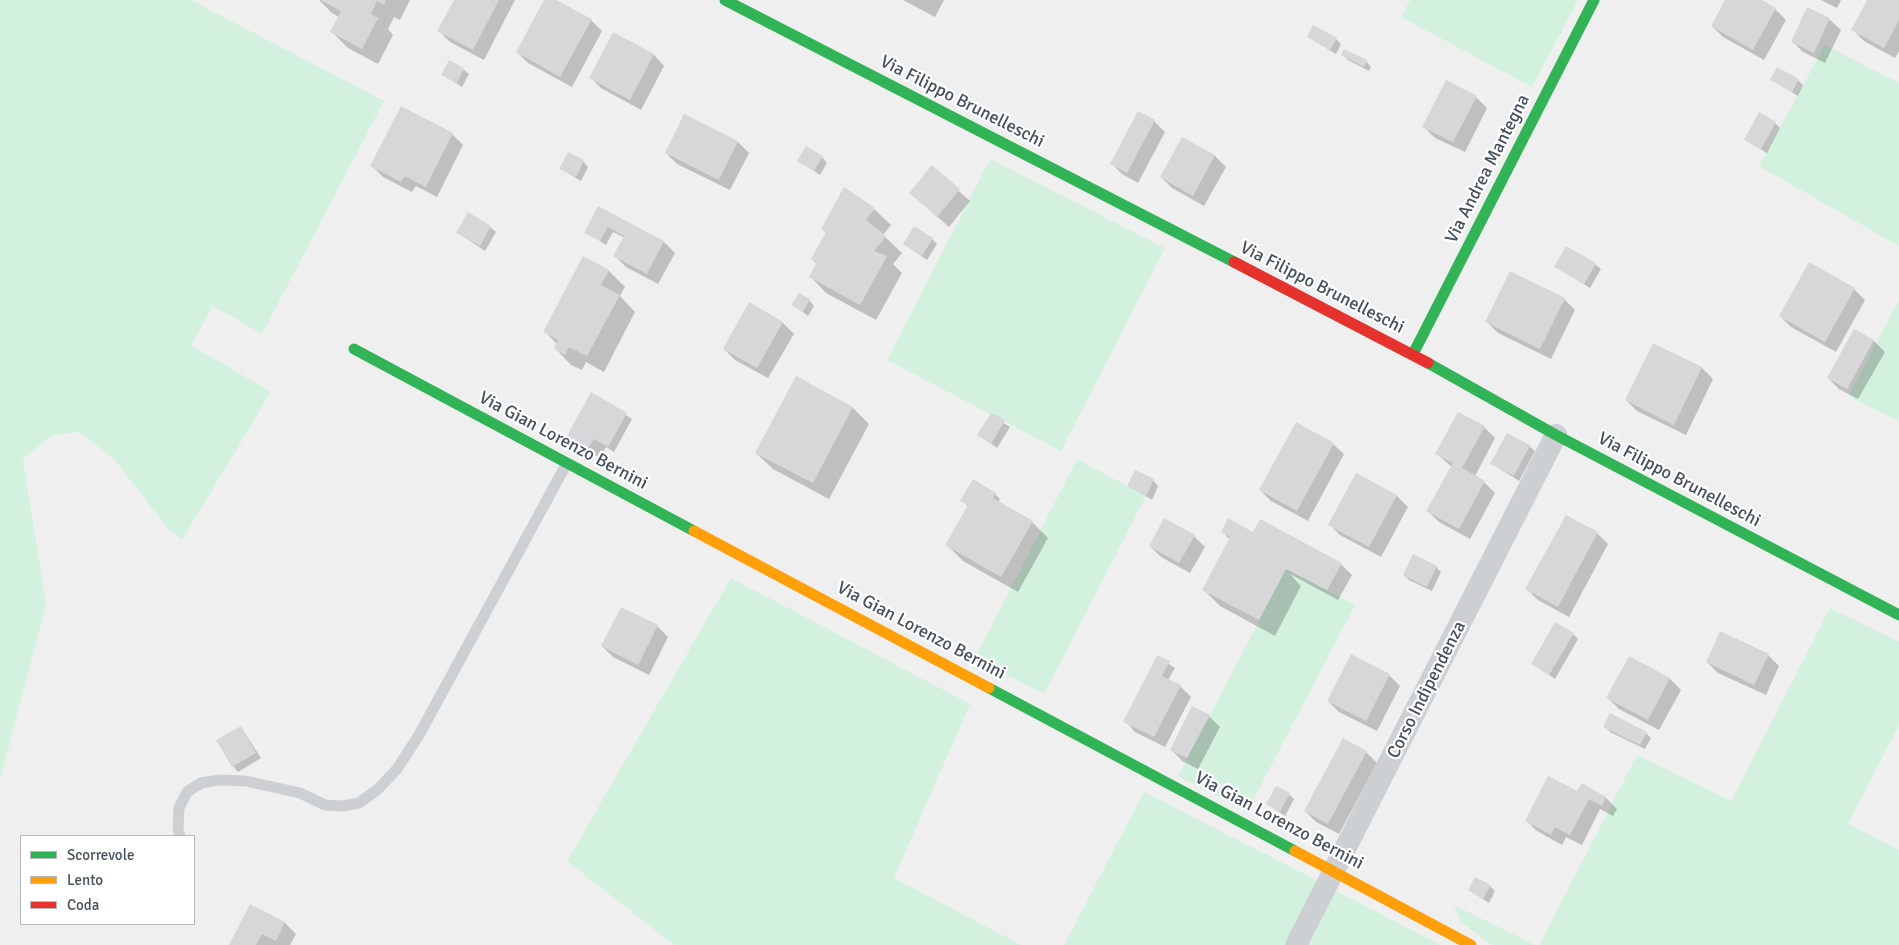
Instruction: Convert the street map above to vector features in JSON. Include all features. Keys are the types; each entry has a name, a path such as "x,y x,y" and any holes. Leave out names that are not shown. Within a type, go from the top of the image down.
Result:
{"street":[{"name":"Via Filippo Brunelleschi","path":"725,0 1413,354 1556,435 1899,614"},
{"name":"Via Andrea Mantegna","path":"1413,354 1594,0"},
{"name":"Via Gian Lorenzo Bernini","path":"354,349 1471,945"},
{"name":"Corso Indipendenza","path":"1296,945 1556,435"}],"lane":[{"path":"180,835 178,828 179,808 187,792 201,783 219,780 246,782 300,793 325,805 343,806 359,803 377,790 397,769 419,735 567,463"}],"green space":[{"path":"0,0 191,0 384,101 262,334 213,306 191,345 271,392 182,540 169,530 115,460 80,432 51,436 23,459 46,604 0,780"},
{"path":"1410,0 1578,0 1532,87 1401,17"},
{"path":"1825,45 1899,83 1899,246 1759,166"},
{"path":"990,159 1165,248 1061,451 887,360"},
{"path":"1899,300 1899,421 1848,396"},
{"path":"1077,459 1146,496 1044,694 975,658"},
{"path":"1286,569 1355,605 1247,812 1178,776"},
{"path":"731,578 970,704 894,878 1021,945 674,945 567,861"},
{"path":"1830,608 1899,642 1899,725 1848,824 1899,850 1899,945 1539,945 1637,755 1731,801"},
{"path":"1144,792 1318,881 1285,945 1064,945"},
{"path":"1335,890 1440,945 1305,945"},
{"path":"1454,905 1535,945 1492,945 1461,922"}],"building":[{"path":"320,0 386,0 384,5 377,1 371,14 378,18 362,49 330,32 341,11"},
{"path":"454,0 499,0 473,50 437,31"},
{"path":"544,0 556,0 592,19 560,77 516,52"},
{"path":"1725,0 1762,0 1776,8 1753,50 1711,26"},
{"path":"1867,0 1899,0 1899,20 1884,48 1851,30"},
{"path":"1807,7 1830,18 1814,53 1791,42"},
{"path":"1313,25 1337,38 1330,50 1307,37"},
{"path":"613,32 654,54 630,100 589,78"},
{"path":"1344,49 1367,60 1364,67 1341,55"},
{"path":"449,60 464,68 457,83 441,75"},
{"path":"1777,67 1799,79 1792,92 1770,80"},
{"path":"1446,80 1477,96 1453,142 1422,127"},
{"path":"401,106 453,133 426,187 405,176 401,182 370,166"},
{"path":"1138,111 1155,120 1127,173 1110,164"},
{"path":"1759,112 1776,122 1761,149 1744,140"},
{"path":"684,114 738,141 719,180 665,153"},
{"path":"1182,137 1215,155 1193,196 1160,177"},
{"path":"806,146 823,156 814,171 797,161"},
{"path":"568,152 584,160 576,177 559,169"},
{"path":"932,165 960,189 937,217 909,193"},
{"path":"844,187 875,208 866,220 886,236 874,251 887,256 860,305 809,277 817,262 811,259 826,232 821,229"},
{"path":"598,206 664,241 647,274 613,256 624,236 608,227 600,241 584,233"},
{"path":"468,212 491,226 480,246 456,233"},
{"path":"914,226 933,238 922,256 903,244"},
{"path":"1566,246 1596,263 1584,284 1554,267"},
{"path":"583,256 609,270 601,285 620,295 587,356 569,347 565,355 554,349 558,340 543,332"},
{"path":"1809,262 1855,288 1825,342 1779,316"},
{"path":"1510,271 1565,298 1540,349 1485,322"},
{"path":"799,293 810,299 803,312 791,305"},
{"path":"749,302 783,322 757,368 723,349"},
{"path":"1854,329 1874,340 1847,389 1827,378"},
{"path":"1653,343 1702,367 1674,425 1625,400"},
{"path":"796,376 853,407 813,483 755,453"},
{"path":"591,392 627,413 608,447 594,439 588,448 567,436"},
{"path":"1458,412 1485,426 1462,468 1485,481 1459,529 1426,511 1453,463 1435,454"},
{"path":"991,413 1005,420 991,444 977,435"},
{"path":"1296,422 1334,443 1297,511 1259,490"},
{"path":"1507,433 1530,445 1514,476 1490,464"},
{"path":"1135,470 1154,479 1146,496 1127,486"},
{"path":"1356,473 1397,495 1369,547 1328,525"},
{"path":"973,479 996,493 993,498 1033,521 1001,577 945,545 968,505 960,501"},
{"path":"1566,515 1598,532 1558,607 1525,589"},
{"path":"1164,518 1195,535 1179,563 1149,546"},
{"path":"1228,518 1253,532 1260,519 1342,563 1327,590 1286,569 1259,620 1202,590 1230,537 1221,532"},
{"path":"1413,554 1437,566 1427,587 1403,575"},
{"path":"621,607 658,625 638,665 601,646"},
{"path":"1555,622 1574,633 1549,675 1531,664"},
{"path":"1720,631 1769,654 1754,685 1706,662"},
{"path":"1351,654 1390,674 1366,721 1327,701"},
{"path":"1157,655 1170,661 1162,676 1181,685 1154,737 1123,722"},
{"path":"1629,656 1670,678 1648,720 1606,698"},
{"path":"1192,706 1210,715 1187,758 1170,750"},
{"path":"1610,713 1647,732 1640,745 1603,727"},
{"path":"241,726 256,753 232,767 216,740"},
{"path":"1343,738 1367,751 1328,824 1304,811"},
{"path":"1548,776 1577,791 1582,783 1606,797 1602,806 1589,799 1570,835 1555,827 1551,835 1525,821"},
{"path":"1276,786 1290,793 1280,812 1266,804"},
{"path":"1475,877 1491,885 1483,899 1468,890"},
{"path":"250,904 285,922 276,941 262,934 256,945 229,945"}],"traffic: fast":[{"path":"725,0 1234,262"},
{"path":"1413,354 1594,0"},
{"path":"354,349 694,531"},
{"path":"1428,363 1556,435 1899,615"},
{"path":"989,688 1295,851"}],"traffic: slow":[{"path":"694,531 989,688"},
{"path":"1295,851 1471,945"}],"traffic: jam":[{"path":"1234,262 1428,363"}]}
